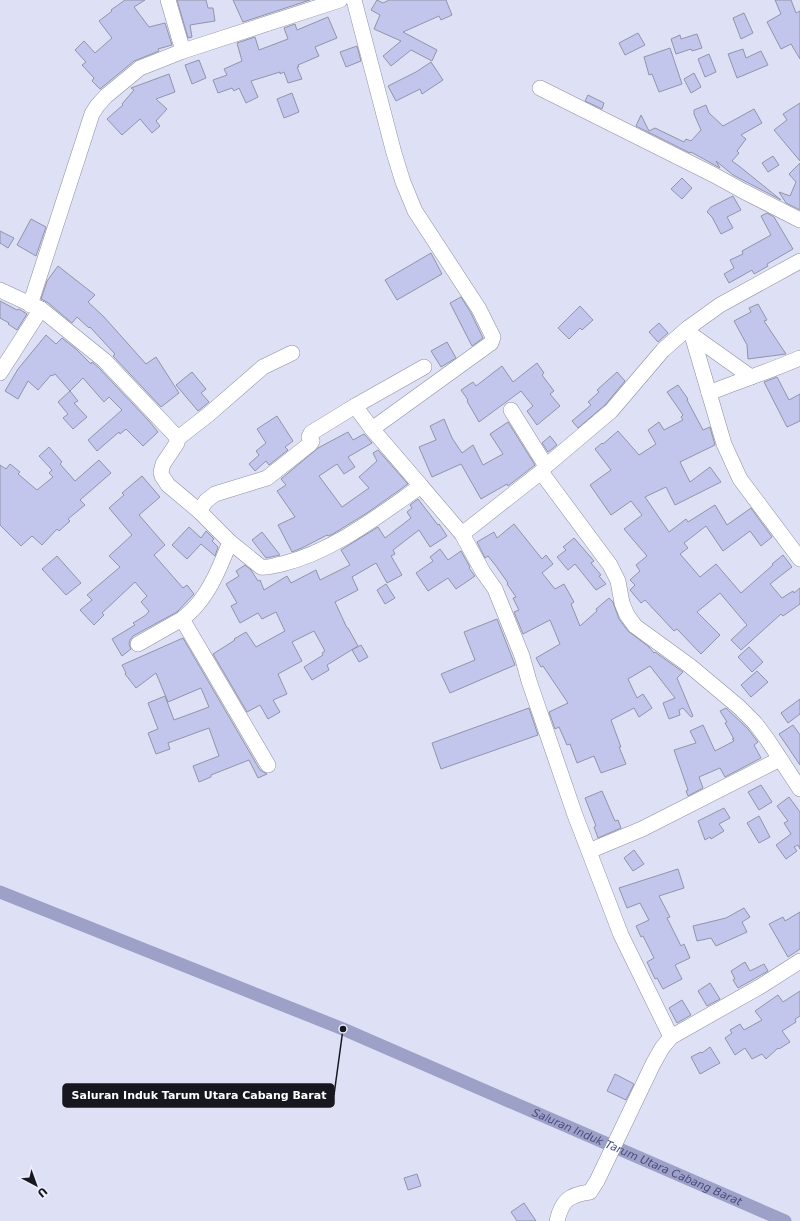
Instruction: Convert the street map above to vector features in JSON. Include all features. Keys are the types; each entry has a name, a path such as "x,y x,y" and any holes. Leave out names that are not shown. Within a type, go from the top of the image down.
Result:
{"street":[{"path":"168,0 183,51"},
{"path":"0,373 36,307 92,114 106,96 140,68 183,51 338,0"},
{"path":"354,0 403,182 415,211 479,309 493,337 490,343 372,429"},
{"path":"540,88 800,220"},
{"path":"462,534 544,469 611,411 663,350 690,331 720,305 800,261"},
{"path":"0,290 36,307 104,360 174,434 177,439 176,445 163,464 161,472 162,476 168,485 199,511 230,542 261,567 296,560 323,549 352,533 421,486"},
{"path":"690,331 751,377"},
{"path":"690,331 724,444 740,479 800,559"},
{"path":"177,439 209,414 263,367 292,353"},
{"path":"709,393 778,368 800,358"},
{"path":"199,511 206,501 215,494 267,478 310,444 312,441 310,437 311,433 355,406 424,368"},
{"path":"355,406 372,429 462,534 483,572 495,589 522,656 529,681 575,815 621,935 671,1037"},
{"path":"511,410 544,469 610,565 618,581 622,603 627,615 635,626 690,666 739,707 768,739 800,789"},
{"path":"138,644 182,619 196,606 218,571 230,542"},
{"path":"182,619 268,765"},
{"path":"589,851 642,829 780,759"},
{"path":"557,1221 559,1211 568,1198 580,1193 590,1192 597,1181 653,1064 662,1048 671,1037 761,986 800,961"}],"building":[{"path":"125,0 145,0 134,7 149,27 165,23 172,45 158,49 159,51 134,61 100,89 92,81 94,78 82,65 86,62 75,50 84,41 95,53 112,38 99,21"},
{"path":"177,0 206,0 208,8 213,8 215,21 190,25 192,37 188,38"},
{"path":"233,0 310,0 243,22"},
{"path":"377,0 383,3 389,0 446,0 452,15 441,20 439,16 403,32 437,50 432,61 411,50 391,66 383,56 401,41 374,29 380,15 371,10"},
{"path":"775,0 791,0 796,13 800,11 800,59 791,44 781,49 767,22 781,14"},
{"path":"744,13 753,33 741,39 733,18"},
{"path":"328,17 337,38 315,47 319,56 298,65 299,67 297,67 302,79 288,83 284,72 280,74 280,72 251,81 258,97 246,103 239,88 234,91 232,88 218,93 213,80 227,75 224,69 242,61 237,43 255,37 259,50 288,39 284,28 295,24 297,30"},
{"path":"638,33 645,45 625,55 619,43"},
{"path":"697,34 702,48 692,51 691,49 676,54 671,39 680,35 681,39"},
{"path":"357,46 361,61 346,67 340,52"},
{"path":"670,48 682,84 659,92 652,74 649,75 644,57"},
{"path":"743,49 746,58 761,51 768,65 737,78 728,54"},
{"path":"709,54 716,72 705,77 698,59"},
{"path":"199,60 206,78 192,84 185,65"},
{"path":"431,62 443,80 422,94 420,89 396,101 388,86 416,72"},
{"path":"694,73 701,87 691,93 684,79"},
{"path":"169,74 175,92 156,99 167,109 156,121 160,126 152,133 140,119 122,135 107,119 123,105 122,104 134,90 131,88"},
{"path":"292,93 299,112 284,118 277,99"},
{"path":"588,95 604,103 602,109 585,101"},
{"path":"800,103 800,161 774,130 787,120 783,114"},
{"path":"706,105 709,113 723,126 754,109 762,123 741,135 746,139 737,151 739,153 732,161 781,200 733,175 716,161 720,168 691,152 690,153 636,126 641,115 649,131 655,128 684,142 686,139 691,141 701,130 694,114 694,110"},
{"path":"773,156 779,165 768,172 762,163"},
{"path":"800,163 800,210 786,203 779,192 790,196 796,182 789,174"},
{"path":"682,178 692,188 682,199 671,189"},
{"path":"733,196 741,210 727,217 733,228 721,234 712,217 707,212 711,207"},
{"path":"767,213 774,217 793,249 767,264 768,266 754,274 752,270 729,283 724,274 734,268 730,260 743,254 742,251 771,235 761,216"},
{"path":"31,219 46,227 36,256 17,245"},
{"path":"0,231 14,238 8,248 0,243"},
{"path":"431,253 442,274 397,300 385,280"},
{"path":"58,266 95,295 88,302 104,317 146,364 156,357 179,393 161,407 113,356 115,354 90,327 89,328 77,317 72,323 47,302 41,299 47,281"},
{"path":"461,297 471,313 483,338 472,346 450,303"},
{"path":"0,301 27,314 17,330 0,318"},
{"path":"758,304 767,320 764,321 786,354 748,359 747,345 734,321 751,312 749,308"},
{"path":"580,306 593,320 582,330 580,328 569,339 558,328"},
{"path":"659,323 668,333 658,342 649,332"},
{"path":"46,335 56,344 62,338 91,364 92,362 98,367 158,432 143,446 126,429 120,434 119,432 97,451 88,440 122,410 109,397 104,402 83,378 70,391 55,374 52,376 51,375 38,390 28,381 18,399 5,391 18,369"},
{"path":"447,342 456,358 441,367 431,351"},
{"path":"537,363 544,373 542,375 554,391 550,394 560,406 537,425 527,411 533,406 521,391 479,422 461,390 473,382 476,386 502,366 513,382"},
{"path":"192,372 206,389 201,393 209,402 198,411 176,385"},
{"path":"617,372 625,381 605,405 578,428 572,421 591,405 588,402 599,392 597,390"},
{"path":"777,377 789,400 800,394 800,421 787,427 764,382"},
{"path":"678,385 688,399 687,400 703,430 710,427 715,445 680,462 690,482 710,467 721,482 675,505 666,487 645,497 669,532 686,519 688,522 715,505 727,525 751,508 772,537 761,546 750,531 723,551 706,526 684,543 688,548 680,554 700,577 716,564 741,593 783,555 792,567 770,584 782,598 793,591 794,593 800,588 800,604 783,616 781,614 741,650 731,640 747,625 720,593 697,612 720,635 701,654 677,629 674,631 645,600 641,603 630,590 635,585 630,580 640,571 636,565 647,556 624,529 642,515 631,501 611,515 590,485 611,470 595,449 618,431 639,455 656,444 648,430 659,422 664,430 683,420 681,417 683,415 667,392"},
{"path":"70,391 78,401 74,403 87,417 73,429 63,418 68,414 58,402"},
{"path":"277,416 293,441 285,447 288,450 269,465 266,461 255,471 249,464 259,455 256,451 266,443 257,429"},
{"path":"444,419 452,438 462,453 473,445 483,465 503,454 490,434 508,422 535,465 508,486 507,484 481,499 461,464 432,477 419,447 436,440 430,426"},
{"path":"348,432 353,440 364,434 372,443 348,457 355,467 344,474 337,464 319,476 342,507 369,488 359,477 377,461 373,453 378,450 408,484 367,513 333,534 327,535 292,552 278,525 295,517 277,491 286,485 281,479 318,448"},
{"path":"550,436 557,445 548,452 542,443"},
{"path":"49,447 62,462 60,464 75,481 99,460 111,473 80,500 85,505 68,519 70,521 59,531 57,529 42,545 32,536 21,546 0,525 0,465 6,469 10,464 20,472 18,474 37,490 53,477 49,473 52,470 39,456"},
{"path":"142,476 160,497 139,515 165,545 154,555 183,588 187,585 194,594 177,612 133,636 129,644 131,649 122,656 112,639 135,625 133,623 146,615 149,611 141,602 147,596 135,582 102,613 104,615 94,625 80,610 92,600 87,595 120,567 109,556 132,535 109,508 124,495 122,493"},
{"path":"418,499 447,536 430,547 419,530 393,550 395,554 391,556 402,575 387,583 376,563 352,577 358,590 335,602 347,628 358,646 327,665 329,670 312,680 304,667 323,655 322,653 325,651 314,631 292,642 302,661 278,674 287,694 273,700 280,712 268,719 260,705 247,712 213,654 246,632 256,647 285,631 276,612 262,619 258,613 240,623 231,606 237,603 226,584 239,576 236,571 245,565 251,570 258,581 260,580 264,590 287,576 291,583 316,570 320,580 350,565 341,550 378,527 385,538 411,518 407,512 412,508 410,505"},
{"path":"514,524 542,559 546,555 553,564 542,573 555,589 564,584 574,602 571,604 580,626 609,598 613,602 619,619 628,631 649,647 654,653 655,652 683,672 677,678 693,716 691,717 683,708 679,710 680,715 669,719 663,703 675,698 650,666 628,679 637,698 643,694 652,708 639,717 634,708 611,720 626,764 601,773 594,756 577,763 570,744 567,745 559,727 555,729 549,712 568,703 536,658 560,644 550,620 523,634 514,612 519,610 513,598 516,597 496,566 488,556 485,558 477,542 494,532 497,538"},
{"path":"189,527 201,538 206,531 214,539 212,541 218,547 215,556 201,544 187,559 172,545"},
{"path":"262,532 280,555 266,558 252,540"},
{"path":"574,538 594,561 591,563 606,584 596,590 575,564 568,570 557,557 566,550 563,547"},
{"path":"440,549 448,560 461,551 470,567 469,568 475,576 456,589 448,578 428,591 416,573 433,561 430,557"},
{"path":"57,556 81,583 66,595 42,569"},
{"path":"386,584 395,598 385,604 377,590"},
{"path":"497,619 515,665 450,693 441,674 475,660 464,632"},
{"path":"183,638 260,770 267,774 258,778 249,760 211,775 211,777 199,782 193,766 219,756 209,728 168,743 170,749 156,754 148,733 158,729 148,703 165,696 174,720 209,707 201,688 168,702 156,673 136,688 125,674 126,673 122,665"},
{"path":"361,645 368,657 359,662 352,650"},
{"path":"749,647 763,662 752,672 738,657"},
{"path":"757,671 768,682 751,697 741,685"},
{"path":"800,699 800,714 788,723 781,713"},
{"path":"529,708 538,735 441,769 432,743"},
{"path":"726,708 748,729 758,742 754,745 761,758 725,777 720,768 699,777 703,788 688,796 686,791 688,790 674,750 696,743 690,731 703,725 715,751 734,741 725,723 727,722 720,711"},
{"path":"793,725 800,735 800,765 779,734"},
{"path":"761,785 772,802 759,810 748,792"},
{"path":"602,791 615,821 618,820 621,828 598,838 594,827 596,826 585,798"},
{"path":"789,797 800,812 800,849 798,845 794,847 797,851 786,859 776,845 791,834 784,823 788,821 777,806"},
{"path":"724,808 730,818 719,824 724,831 711,839 710,837 705,840 698,821"},
{"path":"759,816 770,837 759,843 747,823"},
{"path":"634,850 644,864 633,871 624,858"},
{"path":"678,869 684,888 659,896 670,917 667,918 681,946 684,944 690,958 675,965 682,979 663,989 657,978 655,979 647,962 654,958 636,926 649,920 640,903 627,908 619,888"},
{"path":"744,908 750,917 742,922 747,932 716,946 711,938 697,941 693,926 726,918"},
{"path":"800,912 800,949 788,957 769,924 783,917 785,921"},
{"path":"745,962 750,971 764,964 768,971 738,988 733,980 735,979 731,971"},
{"path":"710,983 720,999 707,1006 698,991"},
{"path":"800,991 800,1016 795,1019 796,1022 782,1031 790,1042 779,1049 778,1048 766,1059 762,1054 752,1059 745,1048 735,1055 725,1038 732,1033 730,1030 740,1024 744,1030 762,1020 755,1011 778,995 783,1002"},
{"path":"682,1000 691,1015 677,1023 669,1008"},
{"path":"710,1047 720,1063 700,1074 691,1057 701,1052 702,1053"},
{"path":"615,1074 634,1084 626,1100 607,1091"},
{"path":"417,1174 421,1186 408,1190 404,1178"},
{"path":"524,1203 536,1221 517,1221 511,1212"}],"waterway":[{"name":"Saluran Induk Tarum Utara Cabang Barat","path":"0,892 343,1029 785,1221"}],"place":[{"name":"Saluran Induk Tarum Utara Cabang Barat","path":"343,1029"}]}
